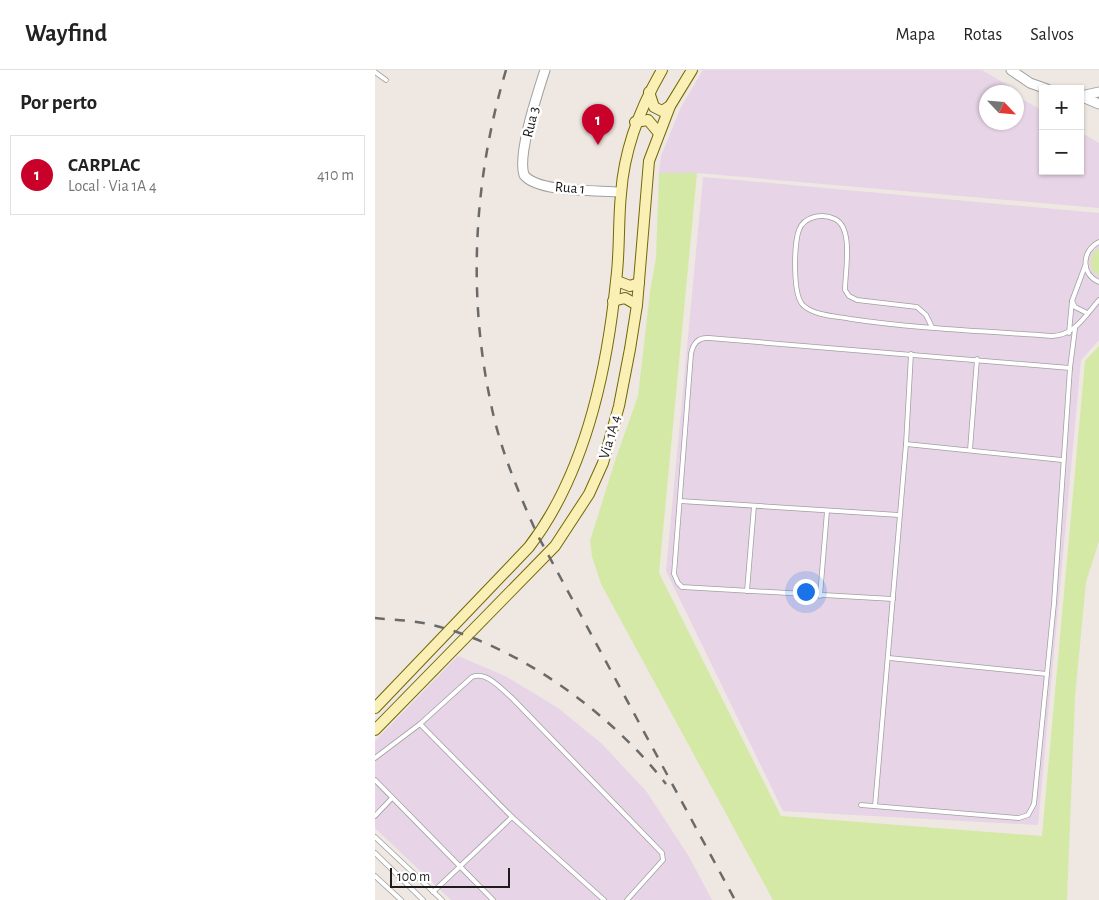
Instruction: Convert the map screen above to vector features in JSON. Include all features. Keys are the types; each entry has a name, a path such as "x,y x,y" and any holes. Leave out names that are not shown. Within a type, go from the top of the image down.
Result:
{"main road":[{"name":"Via 1A 4","path":"375,708 529,547 547,523 559,501 588,428 605,366 617,281 621,192 635,122 662,70"},
{"name":"Via 1A 4","path":"375,730 555,546 578,513 603,463 619,406 637,305 649,161 670,106 692,70"},
{"path":"649,92 654,107 663,111 670,106"},
{"path":"635,122 648,120 659,132"},
{"path":"617,281 629,286 639,283"},
{"path":"613,302 625,298 637,305"}],"street":[{"name":"Rua 3","path":"524,175 522,165 530,122 545,70"},
{"path":"1011,70 1030,83 1039,86"},
{"path":"1084,95 1099,92"},
{"path":"1084,97 1099,104"},
{"name":"Rua 1","path":"524,175 533,182 551,187 621,192"}],"lane":[{"path":"375,72 386,80"},
{"path":"932,327 926,315 917,307 857,300 849,296 845,290 847,233 842,224 827,216 810,218 804,222 799,230 795,285 797,298 802,305 822,314 885,324 1052,336 1075,329 1099,300"},
{"path":"1069,332 1072,301 1085,266 1085,257 1090,248 1099,242"},
{"path":"1085,266 1089,275 1099,282"},
{"path":"1072,301 1075,307 1087,313"},
{"path":"861,805 1019,818 1028,815 1034,804 1047,674 1070,368 1075,329"},
{"path":"893,599 682,587 677,583 674,574 691,354 698,340 709,338 1070,368"},
{"path":"875,806 889,658 906,444 911,354"},
{"path":"970,450 977,359"},
{"path":"906,444 1063,460"},
{"path":"680,501 827,512 899,515"},
{"path":"747,591 754,506"},
{"path":"820,596 827,512"},
{"path":"889,658 1047,674"},
{"path":"375,758 420,724 472,677 481,675 489,678 512,698 662,853 663,860 627,900"},
{"path":"420,724 512,817 604,900"},
{"path":"375,780 493,900"},
{"path":"375,816 392,798"},
{"path":"433,892 512,817"},
{"path":"375,837 442,900"},
{"path":"375,853 423,900"},
{"path":"375,876 401,900"}],"shaded area":[{"path":"703,70 982,70 1007,85 979,85 979,130 1024,130 1024,100 1039,109 1039,175 1084,175 1084,134 1099,143 1099,208 697,173 659,173 661,156 681,107"},
{"path":"703,177 1099,213 1099,340 1081,360 1038,825 783,811 666,571"},
{"path":"458,656 505,676 558,708 602,744 646,791 688,855 712,900 451,900 375,828 375,741"}],"green space":[{"path":"659,173 697,173 659,573 781,816 1042,836 1085,361 1099,346 1099,541 1086,582 1075,697 1067,900 773,900 601,584 592,556 590,541 638,396 650,292 656,258"},
{"path":"1099,248 1099,276 1091,266 1091,258"}],"railway":[{"path":"506,70 487,152 477,236 477,278 483,362 499,438 517,488 538,536 735,900"},
{"path":"375,618 428,624 462,634 495,647 528,665 590,707 644,758 666,784"}],"place":[{"name":"CARPLAC","path":"598,145"}]}
